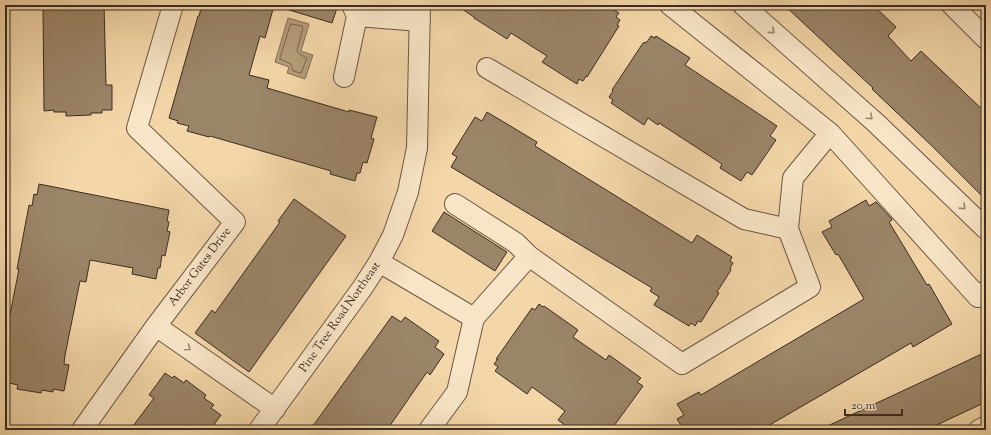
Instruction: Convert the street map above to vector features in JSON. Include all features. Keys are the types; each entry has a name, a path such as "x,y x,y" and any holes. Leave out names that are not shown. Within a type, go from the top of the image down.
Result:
{"street":[{"name":"Arbor Gates Drive","path":"82,430 156,326 235,222 137,128 173,5"},
{"path":"670,5 830,133 978,297 986,291"},
{"path":"743,5 876,123 986,229"},
{"path":"952,5 986,39"},
{"path":"344,77 354,11 420,13"},
{"name":"Pine Tree Road Northeast","path":"259,430 363,287 379,262 393,235 408,192 417,148 420,13"},
{"path":"487,68 744,219 788,229"},
{"path":"455,204 516,243 529,256 682,364 810,287 788,229 793,178 830,133"},
{"path":"429,430 458,392 474,318 529,256"},
{"path":"379,262 474,318"},
{"path":"156,326 275,409"},
{"path":"979,430 986,426"}],"water":[{"path":"288,18 309,24 301,51 313,55 305,79 287,73 289,67 275,62"}],"building":[{"path":"43,5 104,5 106,85 112,85 112,110 102,110 102,113 91,113 91,115 66,116 66,112 54,112 54,110 44,111"},
{"path":"202,5 258,5 273,9 265,38 260,36 249,75 269,80 267,88 349,112 349,110 377,117 371,138 374,139 367,163 363,162 360,173 357,173 355,181 330,174 331,171 210,136 187,131 189,126 177,123 178,121 169,118"},
{"path":"287,5 338,5 332,23 286,9"},
{"path":"456,5 606,5 619,13 616,17 620,20 617,25 619,26 587,77 586,76 583,81 579,79 577,84 542,62 547,56 511,33 507,39"},
{"path":"784,5 873,5 896,27 888,36 911,61 921,51 986,113 986,200 872,89 873,88"},
{"path":"651,36 655,38 656,36 690,58 685,65 777,126 770,136 776,140 752,175 747,172 741,181 720,168 722,164 659,123 658,125 648,118 644,125 611,103 613,100 609,97 613,91 612,90 643,43 647,42"},
{"path":"487,112 537,142 535,146 692,243 697,235 732,257 730,261 733,263 730,268 731,270 701,322 698,321 695,326 691,323 689,326 654,305 659,297 650,291 652,288 451,167 457,157 452,154 475,117 482,121"},
{"path":"39,184 169,210 167,231 170,232 165,256 162,255 160,268 158,268 156,279 132,274 133,268 90,260 86,282 80,281 65,355 64,364 69,365 64,391 53,389 53,392 42,390 41,393 17,389 18,385 5,382 5,340 19,269 17,269 29,205 32,206 34,194 37,195"},
{"path":"294,199 346,236 249,372 195,333 212,310 215,313 280,222 278,221"},
{"path":"866,200 869,206 876,202 891,218 892,220 889,222 927,285 929,284 952,324 913,347 911,343 761,430 684,430 677,419 684,415 677,404 699,392 701,395 864,299 838,254 836,255 822,232 832,227 829,221"},
{"path":"444,212 507,252 495,271 432,231"},
{"path":"539,304 578,330 573,337 606,360 609,355 641,378 637,382 643,386 611,430 572,430 558,420 565,411 532,387 527,394 495,371 498,367 494,364 498,359 496,359 532,308 535,310"},
{"path":"392,316 401,322 405,317 439,341 435,347 444,354 430,375 427,372 387,430 310,430"},
{"path":"986,352 986,402 926,430 819,430"},
{"path":"165,373 172,378 174,376 184,383 186,380 206,395 204,398 214,405 211,408 221,415 210,430 130,430 154,398 149,395"}]}
